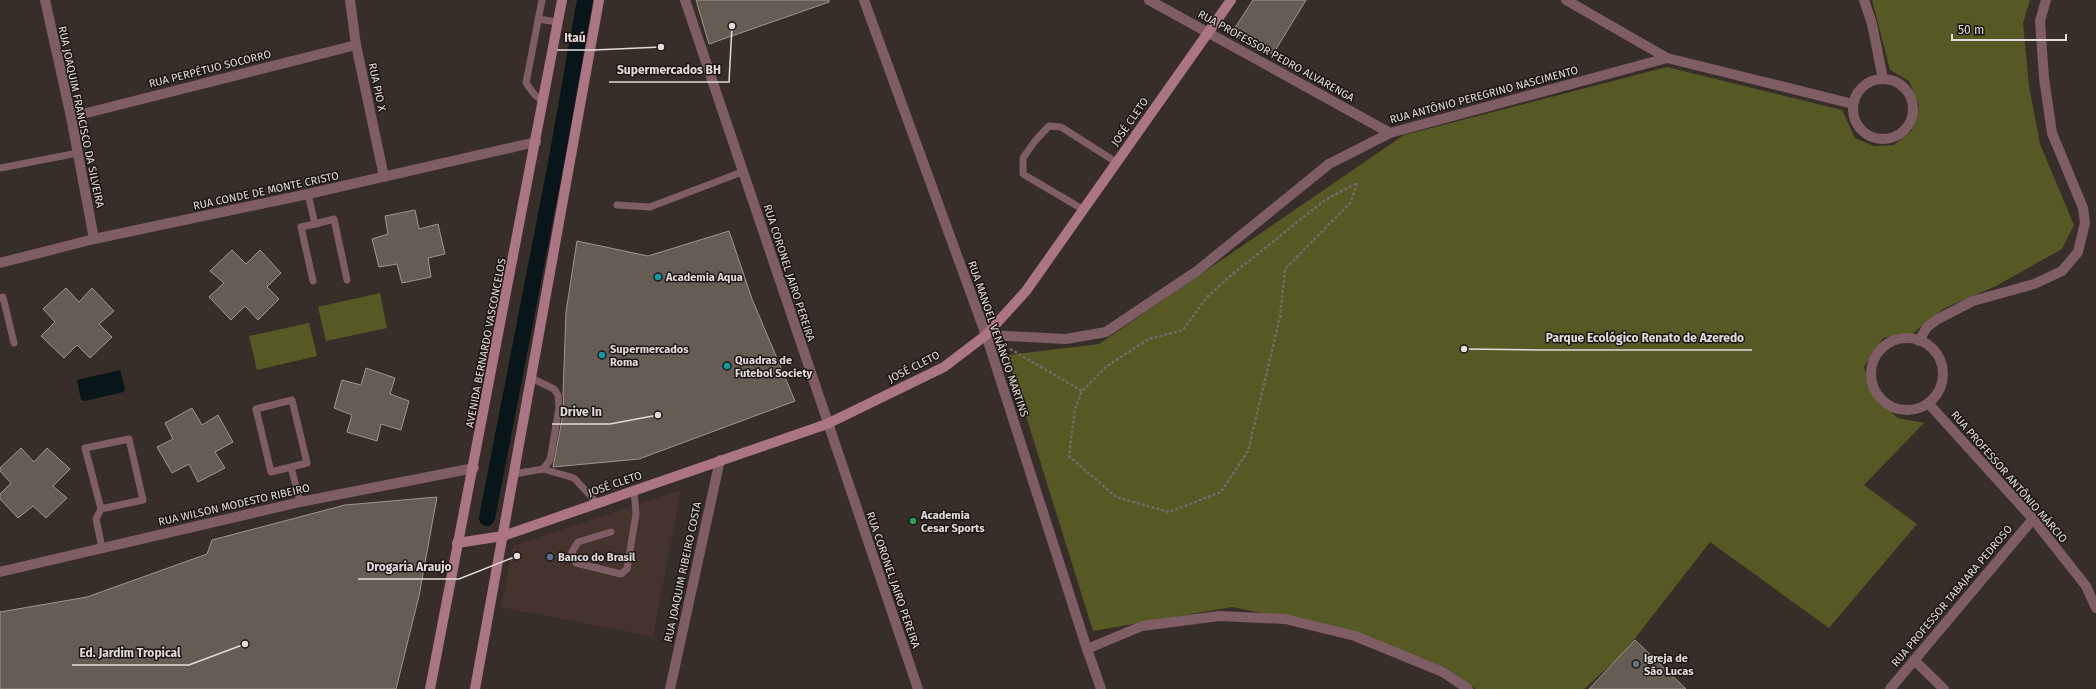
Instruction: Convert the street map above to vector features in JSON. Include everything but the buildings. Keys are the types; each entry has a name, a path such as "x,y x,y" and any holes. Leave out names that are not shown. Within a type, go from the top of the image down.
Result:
{"main road":[{"name":"AVENIDA BERNARDO VASCONCELOS","path":"430,689 457,543 474,468 562,0"},
{"path":"474,689 503,536 599,0"},
{"name":"JOSÉ CLETO","path":"457,543 503,536 827,424 944,367 986,335 1026,291 1231,0"}],"street":[{"name":"RUA JOAQUIM FRANCISCO DA SILVEIRA","path":"45,0 71,116 94,239"},
{"name":"RUA PIO X","path":"350,0 356,46 384,177"},
{"name":"RUA CORONEL JAIRO PEREIRA","path":"685,0 827,424 918,689"},
{"name":"RUA MANOEL VENÂNCIO MARTINS","path":"864,0 986,335 1101,689"},
{"name":"RUA PROFESSOR PEDRO ALVARENGA","path":"1149,0 1390,133"},
{"path":"1566,0 1667,58"},
{"path":"1864,0 1872,24 1883,79"},
{"path":"1919,341 1927,327 1938,319 1973,301 2034,284 2062,271 2078,252 2085,223 2083,208 2052,133 2044,78 2040,21 2046,0"},
{"name":"RUA PERPÉTUO SOCORRO","path":"71,116 356,46"},
{"name":"RUA ANTÔNIO PEREGRINO NASCIMENTO","path":"986,335 1066,339 1106,332 1197,271 1329,164 1390,133 1667,58 1853,104"},
{"path":"1883,79 1900,84 1907,91 1912,100 1912,119 1906,128 1899,135 1885,139 1874,138 1865,134 1856,125 1853,104 1864,86 1873,81 1883,79"},
{"name":"RUA CONDE DE MONTE CRISTO","path":"0,263 94,239 308,194 536,142"},
{"path":"1901,340 1919,341 1929,346 1936,354 1941,364 1943,375 1941,386 1936,396 1928,403 1917,409 1905,410 1893,408 1882,401 1875,391 1871,380 1872,368 1876,356 1884,347 1901,340"},
{"name":"RUA PROFESSOR ANTÔNIO MÁRCIO","path":"1928,403 2033,519 2086,586 2096,608"},
{"name":"RUA JOAQUIM RIBEIRO COSTA","path":"670,689 720,460"},
{"name":"RUA WILSON MODESTO RIBEIRO","path":"0,572 300,502 474,468"},
{"name":"RUA PROFESSOR TABAJARA PEDROSO","path":"1890,689 2033,519"},
{"path":"1087,649 1142,626 1219,616 1285,619 1355,636 1443,672 1468,689"},
{"path":"1914,660 1944,689"}],"lane":[{"path":"542,0 526,82 534,94 543,102"},
{"path":"538,19 558,22"},
{"path":"1084,210 1023,174 1023,158 1049,126 1061,127 1116,162"},
{"path":"0,168 78,153"},
{"path":"617,204 650,207 742,172"},
{"path":"308,194 315,224"},
{"path":"313,281 301,227 334,219 347,280"},
{"path":"0,298 4,297 14,343"},
{"path":"531,378 554,389 558,395 559,408 550,460 543,469"},
{"path":"292,400 307,463 291,467 271,472 256,409 292,400"},
{"path":"101,510 85,448 129,439 143,500 101,510 96,518 102,548"},
{"path":"291,467 300,502"},
{"path":"514,474 543,469 574,478 597,503"},
{"path":"611,532 578,542 572,552 576,563 621,574 627,569 636,514 634,490"}],"path":[{"path":"1357,183 1351,202 1285,269 1280,318 1248,451 1221,492 1169,512 1116,497 1069,456 1075,409 1082,391 1107,366 1149,339 1183,330 1207,297 1230,276 1325,200 1357,183"},
{"path":"1007,347 1082,391"}],"shaded area":[{"path":"120,370 125,389 123,392 85,401 81,400 77,380"},
{"path":"681,490 653,637 501,607 513,546"}],"green space":[{"path":"1872,0 2030,0 2023,23 2029,86 2040,144 2074,225 2062,249 1996,286 1943,309 1912,334 1883,338 1864,367 1872,395 1898,418 1924,423 1864,485 1917,524 1829,628 1710,542 1622,655 1584,689 1476,689 1445,667 1354,632 1232,607 1093,631 1007,355 1099,344 1404,135 1667,67 1842,110 1855,138 1874,146 1894,145 1912,130 1919,105 1909,81 1890,70"},
{"path":"380,293 387,328 326,341 318,307"},
{"path":"309,323 317,356 257,370 249,336"}],"waterway":[{"path":"487,518 556,163 585,0"}],"place":[{"name":"Supermercados BH","path":"732,26"},
{"name":"Itaú","path":"661,47"},
{"name":"Academia Aqua","path":"658,277"},
{"name":"Parque Ecológico Renato de Azeredo","path":"1464,349"},
{"name":"Supermercados Roma","path":"602,355"},
{"name":"Quadras de Futebol Society","path":"727,366"},
{"name":"Drive In","path":"658,415"},
{"name":"Academia Cesar Sports","path":"913,521"},
{"name":"Drogaria Araujo","path":"517,556"},
{"name":"Banco do Brasil","path":"550,557"},
{"name":"Ed. Jardim Tropical","path":"245,644"},
{"name":"Igreja de São Lucas","path":"1636,664"}]}
